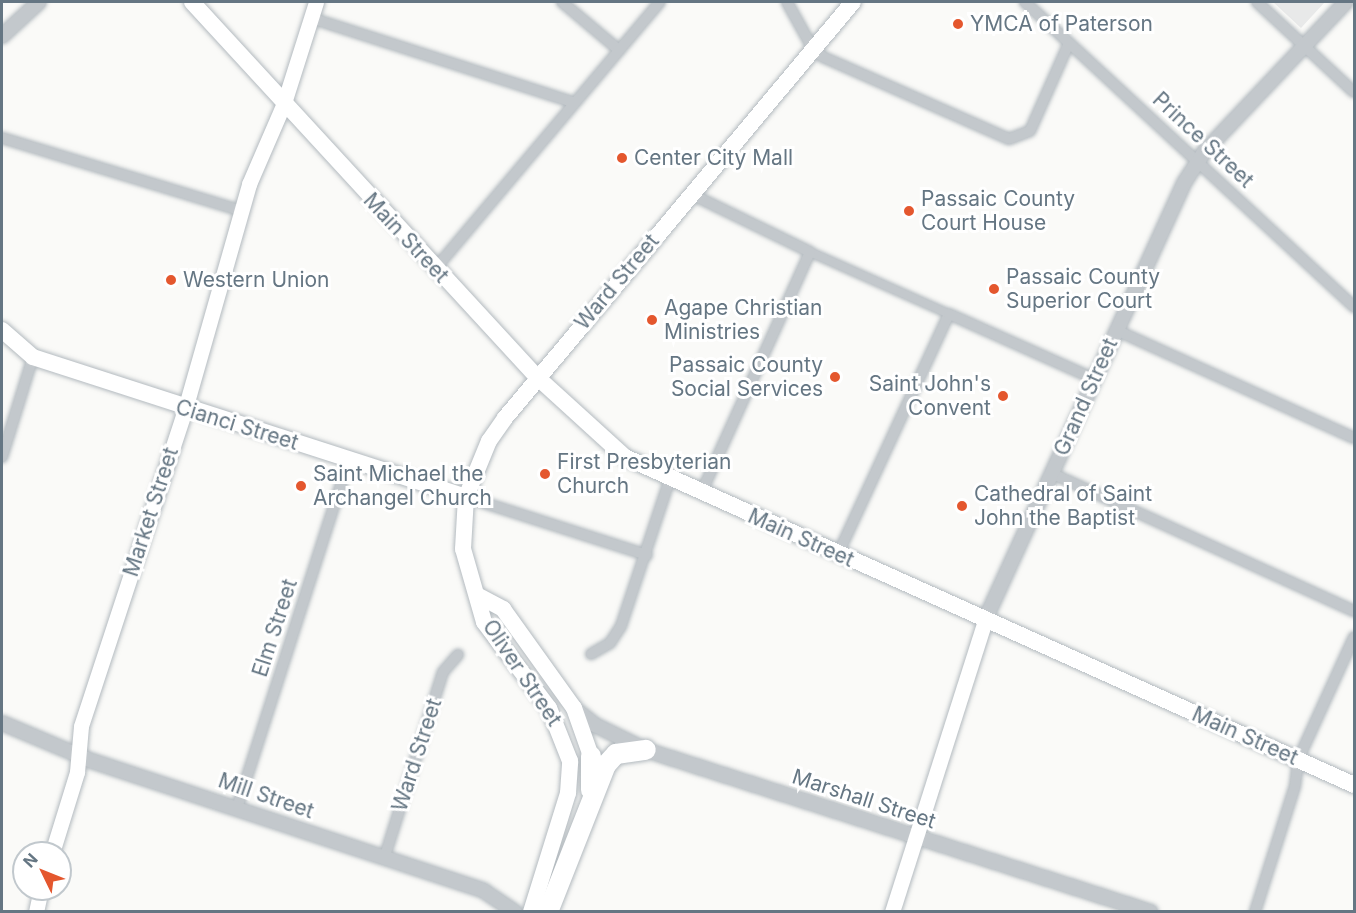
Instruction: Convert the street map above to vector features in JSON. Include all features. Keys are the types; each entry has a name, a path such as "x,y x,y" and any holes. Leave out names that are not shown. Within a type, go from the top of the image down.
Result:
{"highway":[{"path":"548,912 587,807 616,754 646,750"},
{"path":"587,807 591,756"}],"main road":[{"name":"Main Street","path":"192,2 435,269 537,377 625,457 669,479 1354,785"},
{"name":"Market Street","path":"56,841 77,772 81,726 184,409 243,211 284,103 316,2"},
{"name":"Ward Street","path":"477,596 463,549 466,497 489,441 537,377 853,2"},
{"path":"2,330 33,357"},
{"name":"Cianci Street","path":"33,357 184,409 466,497"},
{"name":"Oliver Street","path":"477,596 503,609 574,708 591,756"},
{"name":"Oliver Street","path":"477,596 484,622 549,708 569,753 568,793 531,912"},
{"name":"Grand Street","path":"892,912 985,620"}],"street":[{"path":"2,36 39,2"},
{"path":"562,2 619,50"},
{"path":"435,269 660,2"},
{"path":"787,2 813,49 999,137 1017,139 1030,131 1069,43"},
{"name":"Prince Street","path":"1024,2 1354,307"},
{"path":"1257,2 1354,92"},
{"name":"Grand Street","path":"985,620 1172,205 1198,161 1346,2"},
{"path":"310,18 575,103"},
{"path":"2,138 243,211"},
{"path":"691,194 810,252 1094,379"},
{"path":"701,493 810,252"},
{"path":"838,554 949,314"},
{"path":"1116,330 1354,438"},
{"path":"2,457 33,357"},
{"name":"Elm Street","path":"237,808 349,460"},
{"path":"1052,473 1354,611"},
{"path":"591,654 616,635 647,555 669,479"},
{"name":"Cianci Street","path":"466,497 647,555"},
{"path":"1255,912 1295,786 1298,760 1354,637"},
{"name":"Ward Street","path":"384,859 443,672 458,655"},
{"name":"Marshall Street","path":"574,708 595,726 646,750 1151,912"},
{"name":"Mill Street","path":"2,723 77,753 384,859 484,891 515,912"}],"shaded area":[{"path":"1273,2 1325,2 1301,28"}],"place":[{"name":"YMCA of Paterson","path":"958,24"},
{"name":"Center City Mall","path":"622,158"},
{"name":"Passaic County Court House","path":"909,211"},
{"name":"Western Union","path":"171,280"},
{"name":"Passaic County Superior Court","path":"994,289"},
{"name":"Agape Christian Ministries","path":"652,320"},
{"name":"Passaic County Social Services","path":"835,377"},
{"name":"Saint John's Convent","path":"1003,396"},
{"name":"First Presbyterian Church","path":"545,474"},
{"name":"Saint Michael the Archangel Church","path":"301,486"},
{"name":"Cathedral of Saint John the Baptist","path":"962,506"}]}
